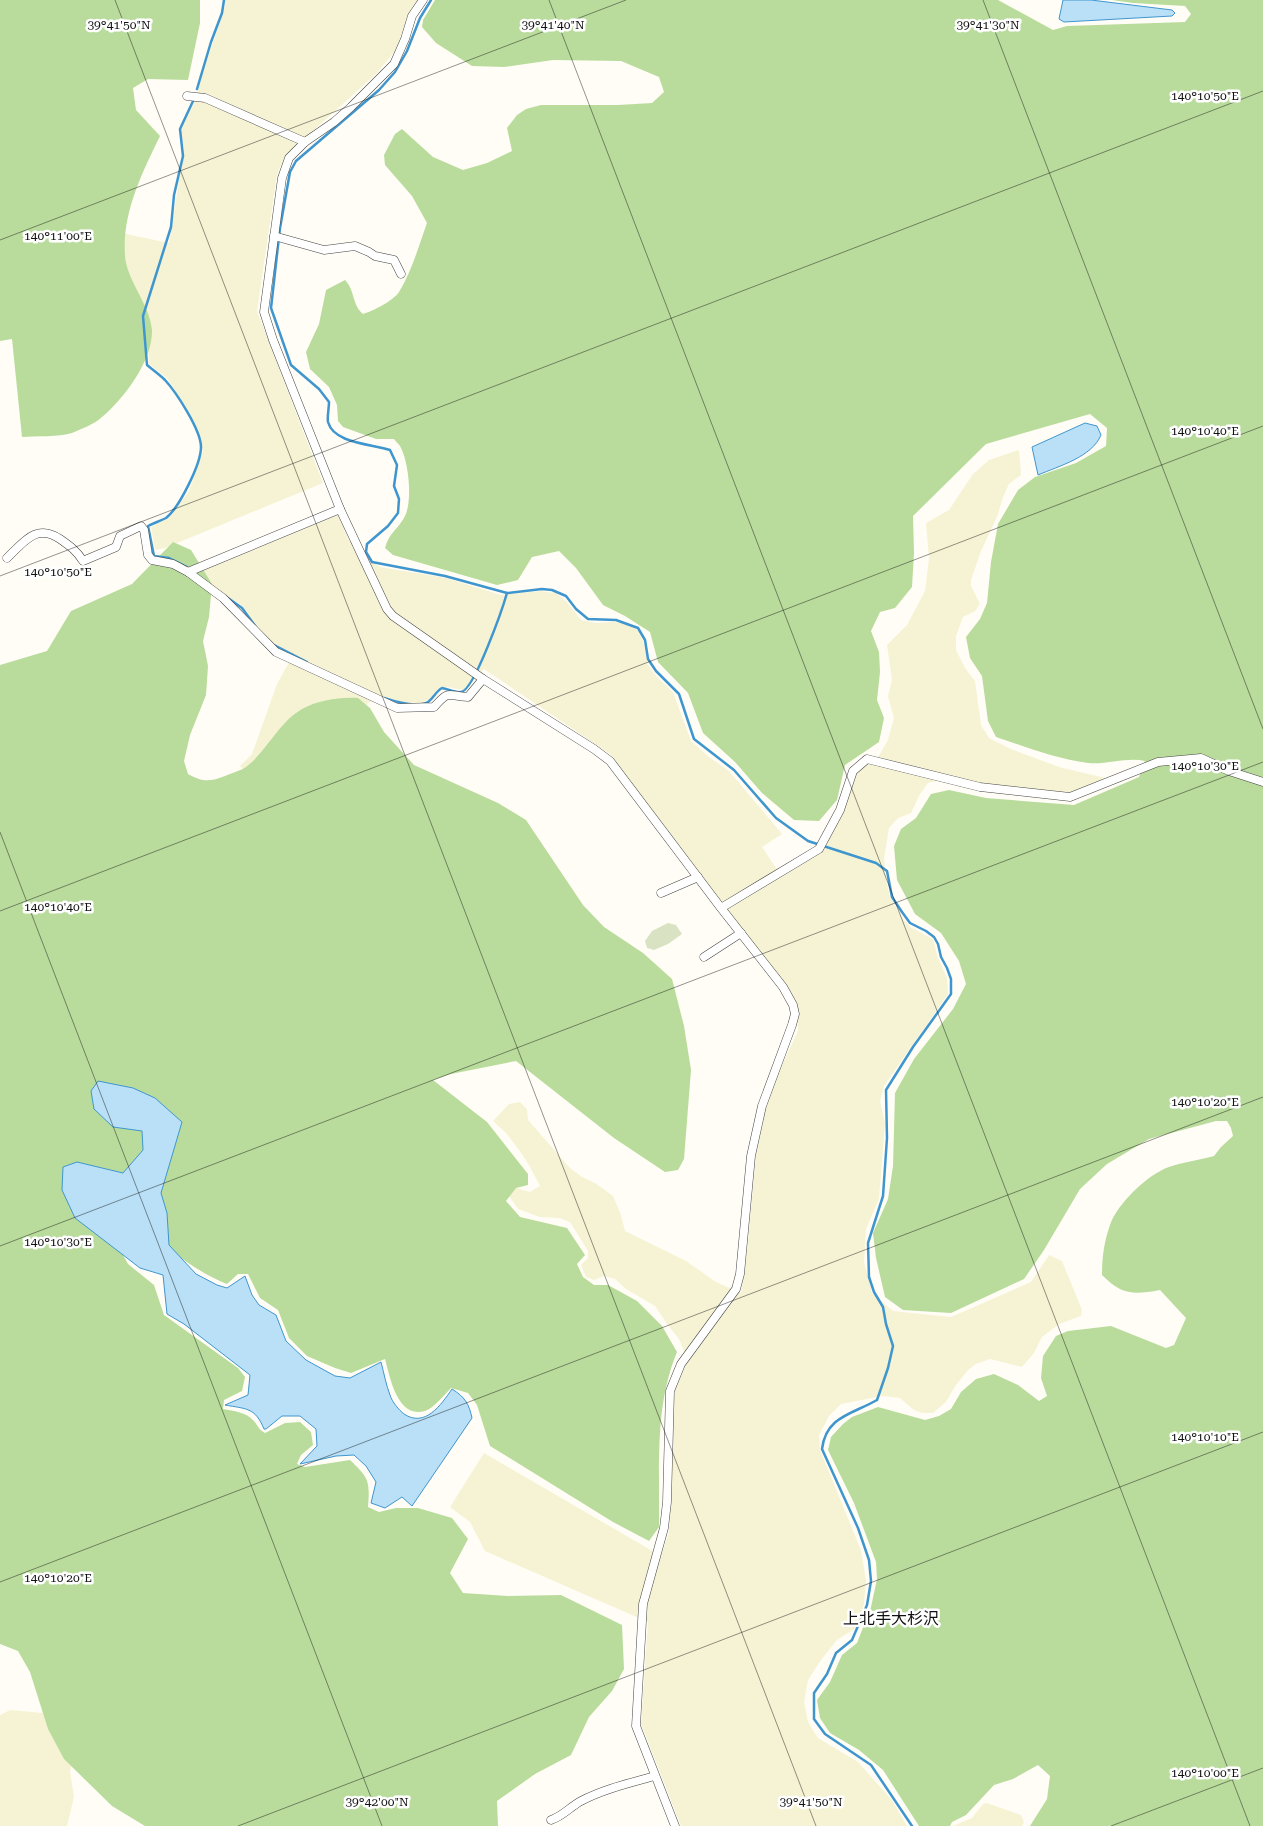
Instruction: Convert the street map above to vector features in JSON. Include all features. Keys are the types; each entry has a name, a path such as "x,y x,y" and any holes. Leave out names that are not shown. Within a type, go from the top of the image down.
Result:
{"street":[{"path":"423,0 412,16 405,39 394,64 351,107 334,122 305,142 289,158 282,178 277,237 264,312 273,340 340,509 387,609 393,616 483,678 610,761 721,908 784,987 793,1004 795,1014 762,1106 753,1147 740,1274 736,1288 681,1364 670,1391 667,1502 664,1528 643,1604 636,1726 676,1826"},
{"path":"187,96 205,98 305,142"},
{"path":"277,237 324,250 354,246 375,256 394,260 400,274"},
{"path":"188,572 340,509"},
{"path":"7,558 31,536 41,532 53,534 71,546 77,551 83,561 116,547 120,536 141,526 144,530 148,556 152,560 173,564 188,572 223,598 276,652 397,708 434,707 444,696 449,694 468,697 483,678"},
{"path":"721,908 819,848 840,810 853,771 867,759 980,787 1070,797 1158,762 1201,758 1230,771 1263,782"},
{"path":"661,893 698,877"},
{"path":"704,957 741,933"},
{"path":"551,1820 561,1817 570,1808 583,1800 619,1786 655,1776"}],"shaded area":[{"path":"225,0 418,0 412,7 395,51 376,74 285,156 277,175 257,311 323,483 165,548 155,550 151,527 170,517 189,491 203,451 199,433 190,414 167,378 149,364 146,315 102,229 169,243 184,149 181,129 196,99 200,81 225,7"},
{"path":"1019,450 1021,475 1009,484 997,517 981,551 971,580 971,586 980,604 975,611 963,617 956,636 956,650 965,668 975,681 981,725 989,738 1011,749 1059,767 1105,778 1071,794 995,786 948,778 928,783 920,794 911,813 898,818 889,828 884,859 890,897 910,927 933,939 938,958 947,978 948,994 884,1086 880,1101 885,1123 879,1199 866,1229 864,1262 872,1293 893,1311 951,1317 1031,1282 1049,1255 1062,1261 1082,1310 1081,1316 1059,1324 1042,1337 1034,1353 1022,1367 990,1359 976,1364 968,1370 956,1385 946,1402 933,1413 922,1413 914,1410 900,1398 882,1396 841,1404 829,1416 819,1435 820,1450 861,1550 866,1580 864,1604 856,1628 837,1640 808,1680 804,1702 808,1722 818,1738 858,1762 891,1799 907,1826 681,1826 641,1724 648,1622 485,1551 470,1522 450,1507 484,1453 661,1556 669,1532 671,1425 675,1390 688,1361 679,1339 655,1306 626,1289 615,1279 604,1276 594,1280 586,1277 581,1265 588,1258 588,1251 570,1222 559,1218 540,1217 518,1209 507,1193 516,1188 530,1192 540,1186 519,1150 506,1133 493,1121 509,1104 520,1102 527,1109 528,1120 570,1168 613,1196 625,1231 686,1261 716,1282 741,1293 747,1252 756,1155 769,1093 798,1031 798,1011 791,995 610,754 484,669 463,690 448,687 438,689 429,699 421,703 402,702 378,696 364,706 277,808 240,766 252,754 277,684 293,655 268,643 240,604 211,587 198,572 338,515 348,539 367,559 380,567 446,578 501,595 540,591 556,593 567,602 581,620 596,623 630,624 638,631 643,641 648,665 657,677 673,692 691,741 729,771 782,834 762,847 776,868 787,873 822,851 843,810 857,771 878,757 888,740 894,718 888,696 892,680 887,645 907,625 925,591 929,559 926,523 949,510 973,474 989,460"},
{"path":"10,1710 43,1713 73,1758 70,1771 74,1797 67,1826 0,1826 0,1715"},
{"path":"987,1803 1021,1815 1024,1822 1022,1826 953,1826 972,1818 983,1804"}],"green space":[{"path":"0,0 200,0 200,23 188,80 148,79 133,88 136,110 160,136 135,194 130,209 125,239 126,264 147,311 152,330 148,354 136,378 111,409 92,424 72,433 61,435 22,437 12,339 0,341"},
{"path":"435,0 998,0 1053,30 1067,26 1185,22 1191,14 1185,6 1112,0 1263,0 1263,1826 1030,1826 1047,1799 1050,1776 1038,1765 1013,1779 994,1785 966,1815 952,1822 950,1826 919,1826 883,1770 859,1750 830,1733 820,1718 817,1700 830,1682 842,1655 857,1643 871,1607 877,1579 876,1562 854,1503 828,1450 831,1437 852,1417 878,1407 925,1420 939,1416 951,1409 961,1392 976,1379 994,1374 1018,1385 1039,1401 1047,1396 1041,1378 1043,1356 1056,1336 1068,1331 1111,1326 1166,1348 1174,1345 1186,1318 1160,1290 1142,1293 1128,1292 1109,1282 1102,1275 1102,1262 1108,1231 1119,1208 1126,1199 1152,1176 1174,1165 1214,1156 1233,1136 1227,1121 1216,1121 1149,1139 1107,1164 1080,1189 1044,1250 1024,1279 951,1313 903,1310 885,1297 876,1258 873,1233 888,1199 893,1166 895,1093 914,1059 953,1009 966,984 959,961 941,933 915,914 897,880 894,846 901,829 916,818 931,794 949,790 986,798 1074,805 1139,777 1145,761 1088,763 1064,759 996,737 988,721 982,676 970,658 966,637 980,619 987,603 991,562 998,524 1018,490 1035,477 1076,463 1106,446 1107,428 1090,414 986,444 913,516 914,553 912,587 895,608 880,612 871,631 879,652 880,672 877,700 884,718 879,742 845,765 837,800 819,821 794,820 762,793 735,762 703,733 688,693 658,662 650,632 603,605 576,568 559,551 532,557 518,580 497,585 393,555 385,548 407,511 409,483 404,455 394,439 376,439 343,427 338,421 337,405 329,387 310,369 306,352 319,324 326,290 345,280 359,310 363,314 392,299 404,284 411,267 427,223 412,196 385,165 384,155 395,134 402,129 433,157 463,170 487,163 512,151 507,128 517,115 526,109 541,105 652,103 664,92 659,77 621,61 553,60 504,67 472,66 436,43 422,27 423,20"},
{"path":"173,542 191,550 212,584 209,617 203,641 208,666 206,695 190,735 184,761 188,774 198,779 210,780 241,770 260,753 286,722 302,709 315,703 329,700 358,698 370,708 384,732 414,765 498,803 526,820 583,905 604,927 643,953 672,979 684,1026 691,1070 684,1159 678,1170 665,1172 614,1138 516,1061 451,1074 433,1080 487,1122 528,1174 528,1185 516,1188 506,1201 520,1217 567,1228 585,1255 577,1264 583,1277 594,1285 608,1285 637,1301 662,1326 677,1352 670,1373 661,1416 659,1527 649,1541 613,1522 490,1446 477,1405 468,1393 451,1388 425,1411 415,1412 408,1409 396,1395 385,1359 351,1373 307,1356 289,1338 278,1310 260,1298 248,1274 238,1274 227,1284 215,1279 181,1258 140,1226 112,1235 128,1264 154,1285 164,1315 238,1368 245,1377 242,1391 224,1400 223,1409 240,1412 247,1416 265,1433 285,1423 300,1422 311,1432 313,1445 301,1455 297,1464 305,1467 350,1460 367,1480 369,1491 368,1507 379,1512 396,1508 418,1508 452,1518 468,1539 450,1573 463,1593 508,1596 561,1595 622,1625 624,1669 612,1691 589,1717 571,1755 535,1774 497,1801 498,1826 145,1826 112,1806 64,1759 48,1729 30,1672 18,1651 0,1644 0,665 47,651 71,611 132,584"},
{"path":"668,923 676,925 682,934 668,944 654,950 647,948 645,941 652,931"}],"water":[{"path":"1063,0 1091,0 1172,10 1175,13 1172,16 1064,22 1059,19"},
{"path":"1085,423 1097,426 1101,435 1097,443 1074,460 1038,475 1032,447"},
{"path":"98,1081 133,1088 155,1098 182,1122 161,1193 167,1213 169,1245 196,1274 227,1288 245,1276 252,1295 259,1305 276,1315 286,1341 306,1360 335,1376 350,1378 381,1362 391,1398 404,1414 412,1418 419,1418 432,1413 452,1389 466,1401 472,1418 412,1506 402,1497 385,1508 371,1503 376,1482 366,1466 354,1455 336,1456 300,1464 317,1446 316,1429 300,1416 282,1416 264,1429 261,1422 249,1410 225,1405 248,1395 250,1375 184,1324 167,1314 163,1275 140,1268 75,1218 62,1190 63,1167 77,1162 123,1173 143,1150 142,1131 113,1127 94,1109 91,1091"}],"waterway":[{"path":"197,89 222,13 224,0"},
{"path":"431,0 420,18 407,51 395,72 379,90 296,161 290,172 280,228 271,308 291,365 319,389 329,402 328,422 338,435 355,442 390,450 397,465 394,486 399,499 398,513 388,526 367,544 366,552 372,562 445,576 507,593 542,589 552,590 566,596 576,609 588,619 616,620 638,628 645,640 648,659 656,671 679,694 694,739 734,770 776,818 808,841 876,863 887,871 892,897 910,923 934,937 951,979 951,994 913,1047 886,1090 887,1138 883,1196 868,1243 869,1277 874,1292 883,1307 893,1346 888,1368 877,1400 842,1417 835,1423 829,1429 822,1449 858,1528 869,1560 871,1581 867,1605 852,1640 836,1653 827,1674 814,1693 814,1719 825,1734 871,1765 912,1826"},
{"path":"187,567 169,558 154,556 148,526 166,518 183,496 200,455 200,440 193,421 175,393 165,380 147,365 143,316 171,227 174,195 183,156 180,129 194,99"},
{"path":"384,698 406,704 423,704 432,699 442,688 459,692 467,688 480,664 507,593"},
{"path":"228,598 242,608 256,627"},
{"path":"274,645 307,662"}],"district":[{"name":"上北手大杉沢","path":"891,1618"}]}
